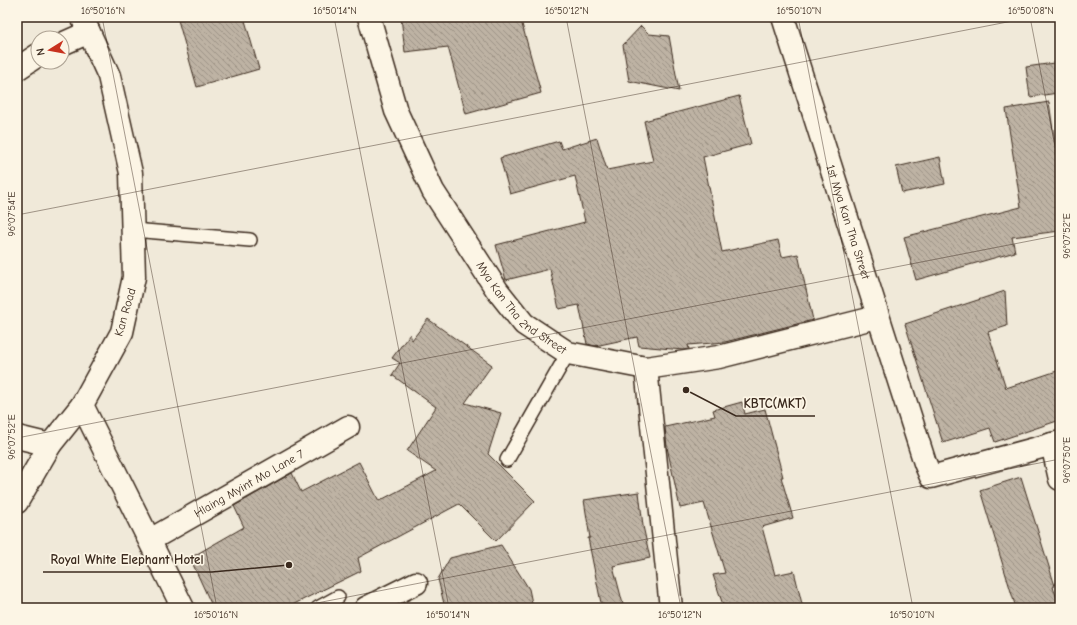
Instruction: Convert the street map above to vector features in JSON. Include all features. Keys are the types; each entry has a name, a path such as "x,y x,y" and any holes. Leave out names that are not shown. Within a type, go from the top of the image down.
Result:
{"street":[{"name":"Mya Kan Tha 2nd Street","path":"369,17 396,111 433,191 497,290 524,324 568,353 646,368 719,357 877,317"},
{"name":"1st Mya Kan Tha Street","path":"783,17 877,317 925,463 932,476 1056,443"},
{"path":"70,37 85,24"},
{"name":"Kan Road","path":"17,502 50,445 82,405 122,332 134,277 130,173 109,76 85,24"},
{"path":"17,69 30,60"},
{"path":"646,368 671,608"},
{"path":"82,405 150,540 182,608"},
{"name":"Hlaing Myint Mo Lane 7","path":"150,540 348,427"},
{"path":"17,438 50,445"},
{"path":"1056,443 1060,479"},
{"path":"366,608 416,583"}],"lane":[{"path":"133,230 250,240"},
{"path":"507,460 568,353"},
{"path":"318,608 338,597"}],"building":[{"path":"188,17 244,17 259,69 197,87 178,20"},
{"path":"401,17 520,17 541,93 466,114 448,47 405,52"},
{"path":"641,26 649,34 669,36 679,91 629,81 623,45"},
{"path":"1054,63 1058,93 1030,97 1026,67"},
{"path":"739,96 751,144 703,157 722,252 778,240 782,257 798,254 813,320 725,342 688,345 689,349 683,350 639,346 637,337 595,346 587,344 579,305 559,309 550,269 506,280 496,245 585,222 575,176 510,194 500,158 559,141 562,149 597,138 607,170 653,161 644,121"},
{"path":"1049,102 1060,177 1060,231 1012,237 1015,252 916,280 904,237 1021,207 1006,109"},
{"path":"940,157 945,184 902,193 896,167"},
{"path":"1005,291 1007,326 988,332 1006,388 1060,370 1060,420 995,442 990,428 943,443 905,324"},
{"path":"428,319 492,365 465,403 501,413 488,454 535,501 496,541 459,504 358,558 361,571 286,608 213,608 190,558 244,527 234,506 292,473 301,492 359,462 379,501 436,471 407,451 436,407 392,375 400,363 392,358 410,334 412,340"},
{"path":"742,402 745,414 765,409 783,477 781,477 793,518 762,527 775,575 794,571 803,608 724,608 713,575 725,573 704,503 680,508 667,447 665,427 715,416 713,410"},
{"path":"1021,477 1055,586 1053,587 1060,608 1016,608 980,490"},
{"path":"639,492 643,526 650,558 613,566 624,608 602,608 588,538 590,538 584,500"},
{"path":"501,545 529,589 533,608 445,608 438,579 450,558"}],"place":[{"name":"KBTC(MKT)","path":"686,390"},
{"name":"Royal White Elephant Hotel","path":"289,565"}]}
